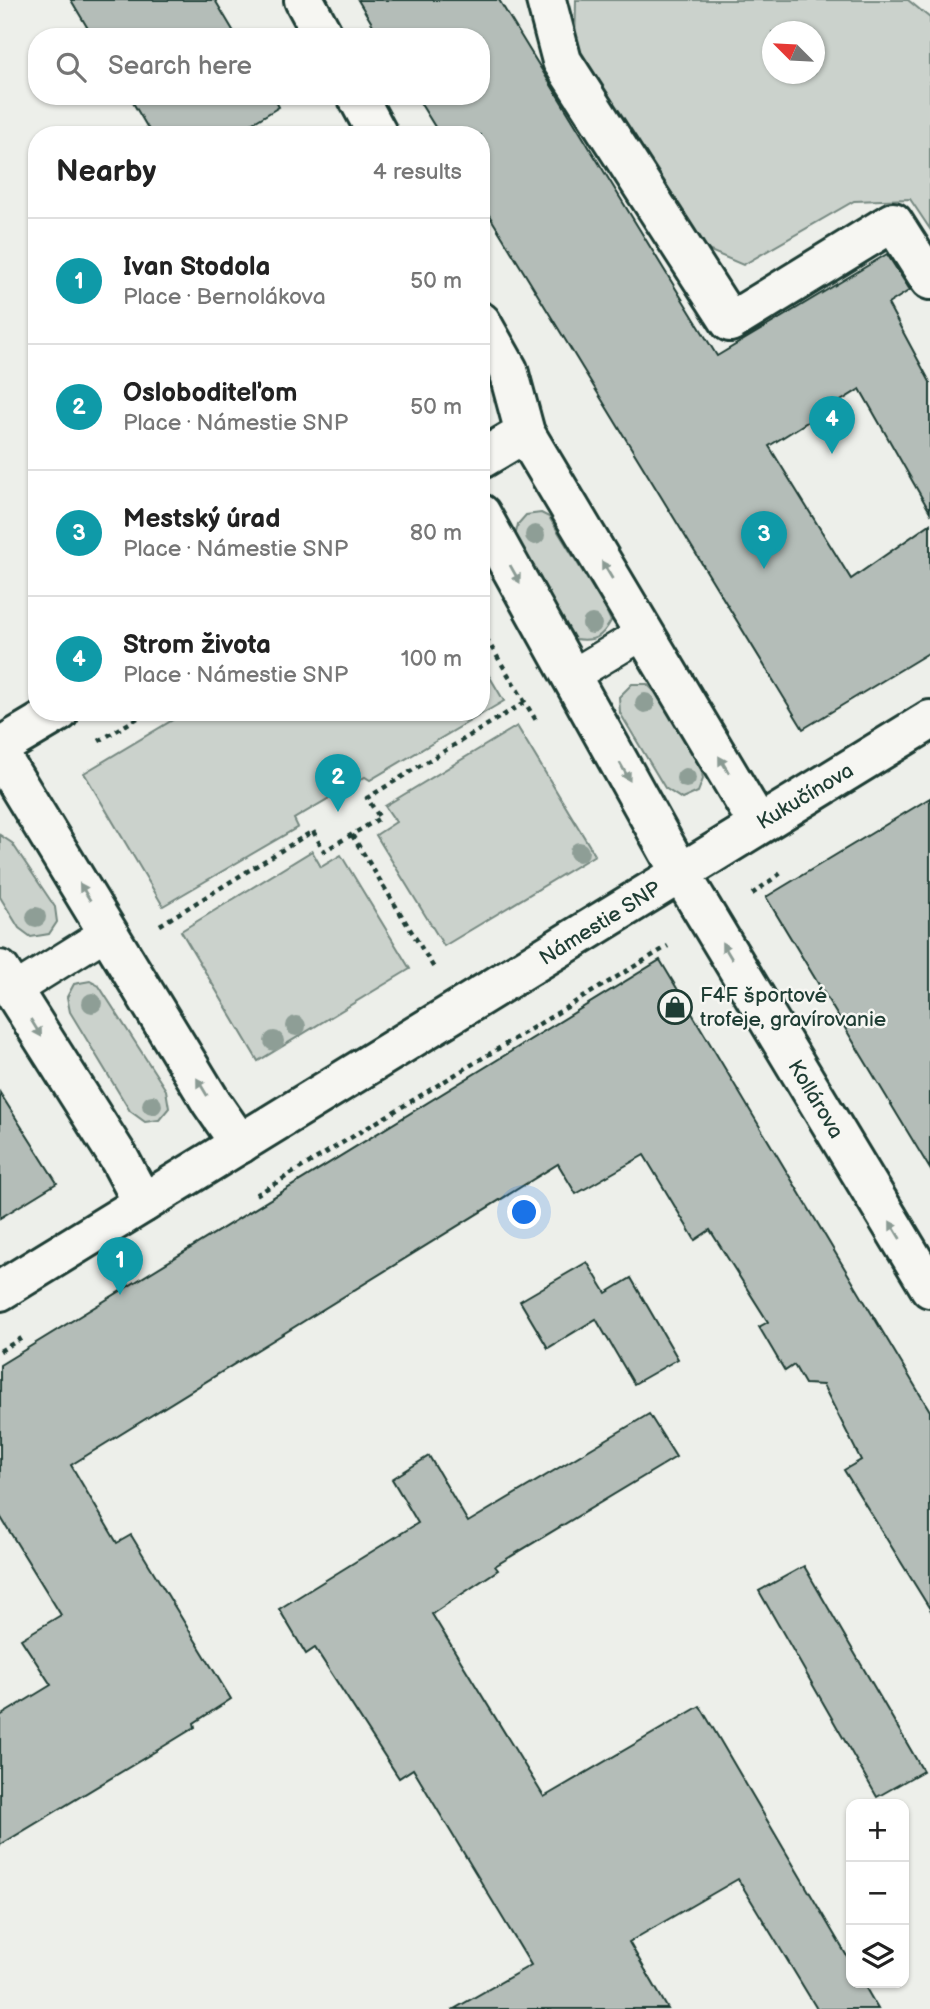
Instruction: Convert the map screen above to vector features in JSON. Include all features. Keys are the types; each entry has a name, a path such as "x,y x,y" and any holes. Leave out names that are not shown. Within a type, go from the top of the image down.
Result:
{"street":[{"path":"304,0 319,28"},
{"path":"546,0 562,61 730,322 893,222 930,280"},
{"path":"362,105 373,126"},
{"path":"490,338 508,370 525,433 758,824"},
{"path":"490,454 525,433"},
{"name":"Námestie SNP","path":"0,1291 681,874 490,530"},
{"name":"Kukučínova","path":"681,874 930,720"},
{"path":"0,747 44,721"},
{"path":"0,755 211,1102 240,1144"},
{"name":"Kollárova","path":"681,874 930,1288"},
{"path":"6,980 120,1160 143,1203"}],"lane":[{"path":"572,676 645,632"},
{"path":"6,980 108,931"}],"path":[{"path":"490,645 538,725"},
{"path":"155,928 313,831 324,851 380,818 367,798 525,702"},
{"path":"94,745 133,721"},
{"path":"352,835 434,968 423,975"},
{"path":"251,1199 785,871"},
{"path":"751,893 758,905"},
{"path":"0,1351 33,1331"}],"shaded area":[{"path":"576,0 908,0 930,18 930,229 910,199 854,201 743,265 701,247 575,51"},
{"path":"541,513 549,517 611,621 597,637 588,640 575,639 515,537 518,524 526,515"},
{"path":"490,677 504,701 490,709"},
{"path":"632,684 647,684 656,693 701,766 703,779 698,792 682,799 665,788 620,713 619,697"},
{"path":"171,721 470,721 370,780 365,777 294,819 298,827 163,906 84,773"},
{"path":"517,726 595,855 444,946 376,835 396,822 385,806"},
{"path":"0,835 12,843 55,907 57,922 49,934 31,937 19,928 0,897"},
{"path":"312,851 321,867 341,855 410,969 258,1061 181,931"},
{"path":"90,981 99,986 166,1090 169,1108 159,1120 145,1122 130,1111 70,1012 67,997 74,984"}],"building":[{"path":"71,0 215,0 232,28 88,28"},
{"path":"358,0 499,0 717,356 887,254 910,290 888,304 930,382 930,512 860,389 769,446 851,579 930,524 930,652 803,729 490,217 490,126 434,126 422,105 490,105 490,28 375,28"},
{"path":"134,105 279,107 248,126 147,126"},
{"path":"930,798 930,1169 766,897"},
{"path":"660,960 930,1411 930,1609 844,1470 861,1460 823,1385 805,1384 794,1365 785,1371 759,1327 768,1322 710,1230 695,1240 644,1155 576,1194 558,1164 71,1465 117,1543 131,1535 231,1699 194,1723 195,1727 0,1845 0,1716 51,1685 21,1639 61,1615 0,1516 0,1365"},
{"path":"0,1093 57,1183 0,1218"},
{"path":"587,1262 606,1293 631,1278 678,1359 634,1384 596,1319 548,1348 520,1301"},
{"path":"649,1414 676,1457 495,1566 498,1570 432,1614 544,1797 700,1706 846,1954 846,1988 866,1988 878,2009 817,2009 738,1879 629,1942 668,2009 454,2009 531,1965 413,1769 399,1778 315,1648 306,1654 279,1609 418,1523 392,1479 429,1456 468,1522"},
{"path":"804,1566 923,1771 877,1797 759,1591"}],"place":[{"name":"Strom života","path":"832,454"},
{"name":"Mestský úrad","path":"764,569"},
{"name":"Osloboditeľom","path":"338,812"},
{"name":"F4F športové trofeje, gravírovanie","path":"675,1007"},
{"name":"Ivan Stodola","path":"120,1295"}]}
